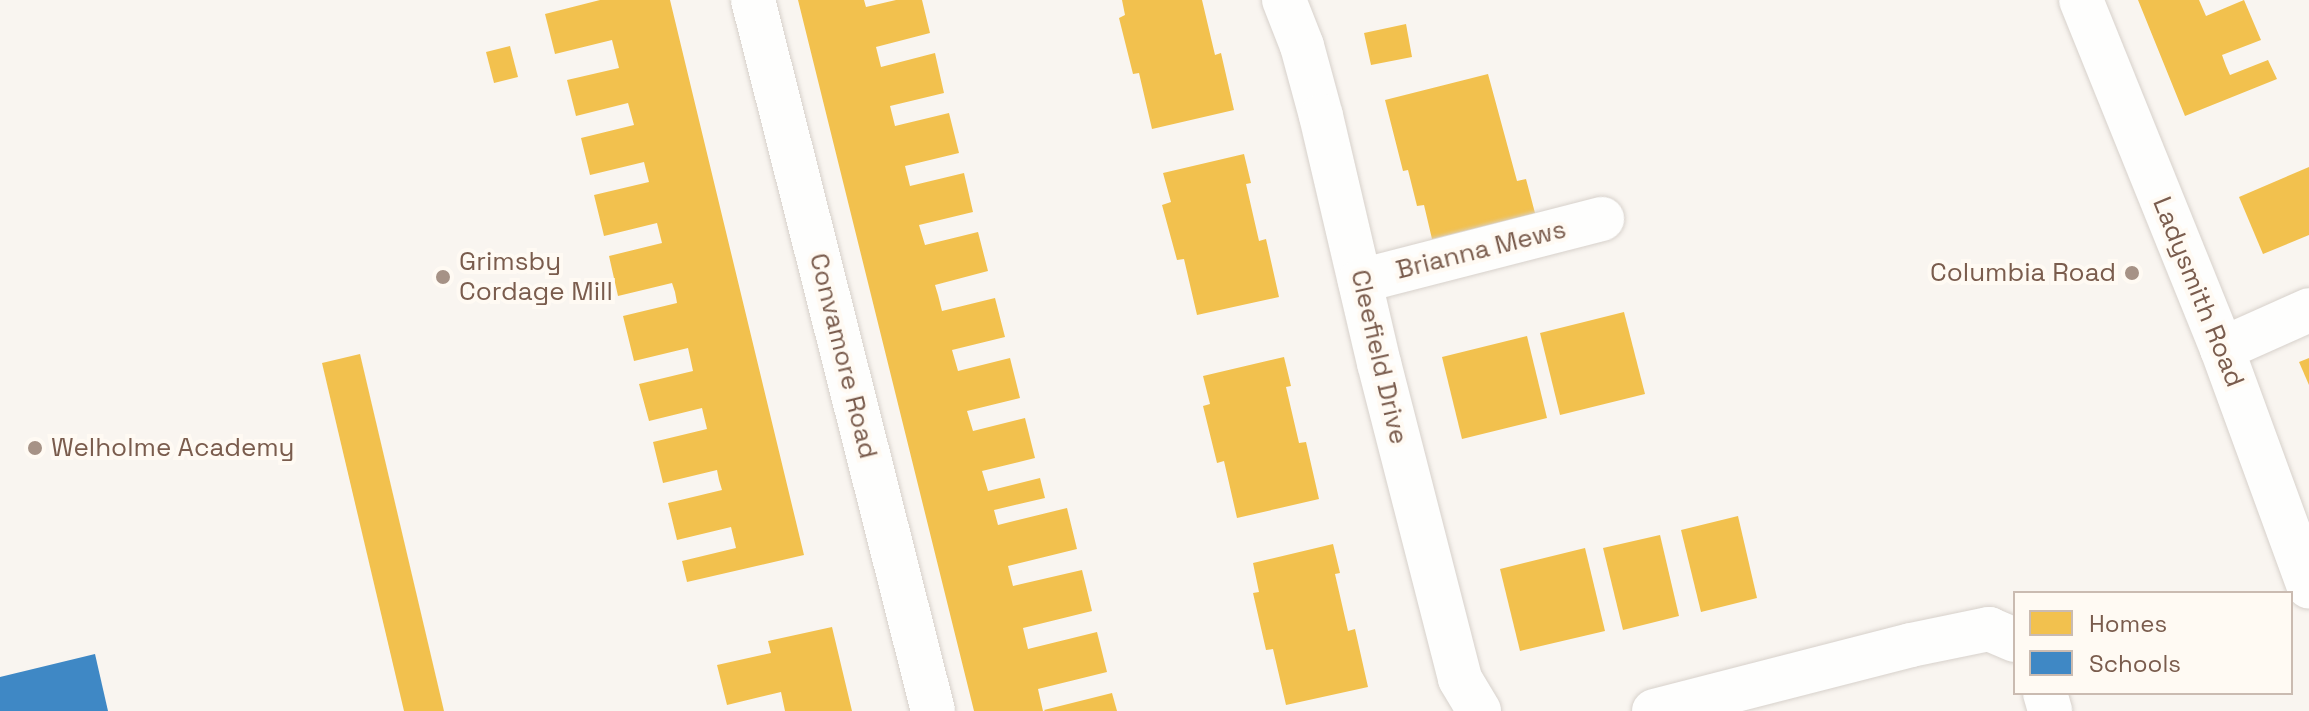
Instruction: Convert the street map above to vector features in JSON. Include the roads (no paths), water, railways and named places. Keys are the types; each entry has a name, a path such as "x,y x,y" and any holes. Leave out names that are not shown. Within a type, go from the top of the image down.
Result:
{"street":[{"name":"Convamore Road","path":"753,0 933,711"},
{"name":"Cleefield Drive","path":"1284,0 1317,102 1460,679 1479,711"},
{"name":"Ladysmith Road","path":"2081,0 2222,349 2309,587"},
{"name":"Brianna Mews","path":"1360,281 1602,219"},
{"path":"2222,349 2309,310"},
{"path":"1654,711 1911,645 1989,629 2013,639"}],"place":[{"name":"Columbia Road","path":"2132,273"},
{"name":"Grimsby Cordage Mill","path":"443,277"},
{"name":"Welholme Academy","path":"35,448"}]}
